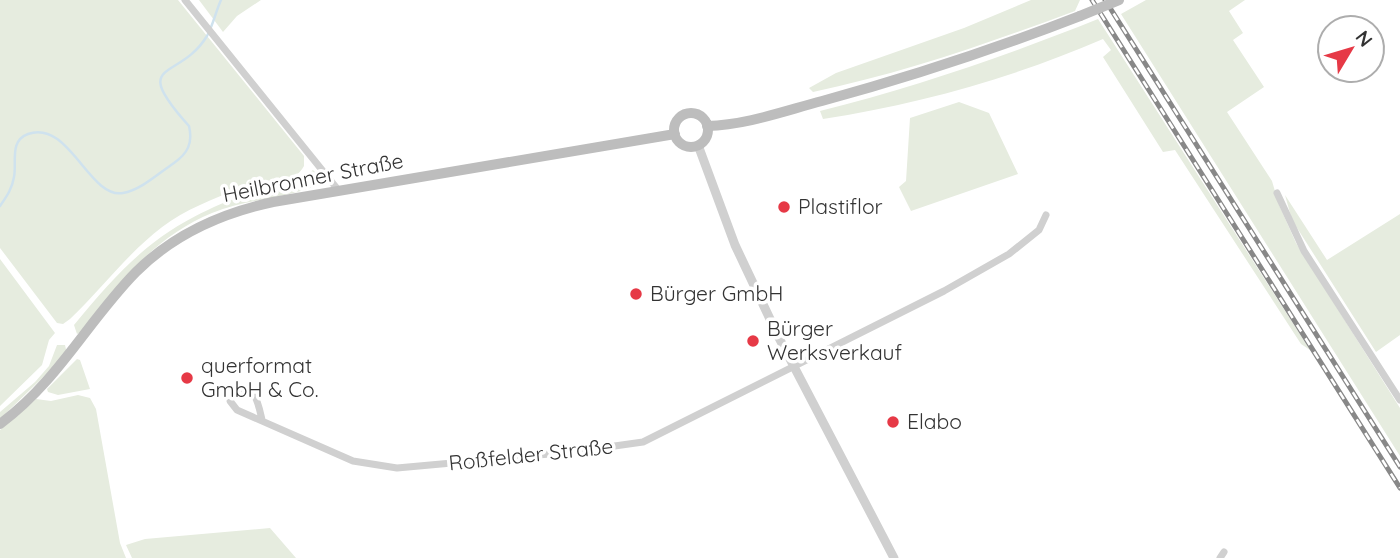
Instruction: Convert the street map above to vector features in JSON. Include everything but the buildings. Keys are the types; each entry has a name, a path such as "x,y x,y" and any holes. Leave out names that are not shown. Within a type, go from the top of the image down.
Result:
{"main road":[{"path":"707,126 765,117 900,80 970,58 1119,0"},
{"path":"696,114 707,126 705,140 698,145 681,144 675,134 678,120 684,115 696,114"},
{"name":"Heilbronner Straße","path":"0,424 39,390 74,351 124,285 168,246 217,217 256,206 675,134"}],"street":[{"path":"185,0 339,191"},
{"path":"698,145 735,245 793,368 894,558"},
{"path":"1277,193 1304,251 1400,400"},
{"name":"Roßfelder Straße","path":"262,420 256,396 251,389 242,387 232,392 230,401 237,410 362,463 397,468 485,461 643,442 944,291 1009,254 1039,230 1046,215"}],"shaded area":[{"path":"0,0 178,0 304,156 304,166 292,178 240,188 180,215 162,227 130,256 70,319 63,324 57,323 0,248"},
{"path":"199,0 261,0 237,16 223,32"},
{"path":"1031,0 1080,0 1075,11 946,56 813,92 809,88 836,73 964,28"},
{"path":"1146,0 1245,0 1229,11 1243,33 1233,40 1264,87 1227,112 1272,181 1279,205 1296,243 1400,408 1400,456 1121,14"},
{"path":"1098,19 1310,350 1301,344 1175,150 1163,152 1103,57 1111,50 1103,39 1035,66 895,106 823,119 820,111 960,70"},
{"path":"959,102 989,113 1018,174 911,211 899,187 906,181 910,118"},
{"path":"313,170 319,176 310,188 212,213 173,234 139,263 83,331 77,334 74,325 92,304 125,268 160,238 228,201 288,186"},
{"path":"1285,195 1327,260 1400,214 1400,335 1376,352 1292,220"},
{"path":"0,259 55,333 49,340 42,365 0,406"},
{"path":"57,345 65,345 67,354 0,419 0,412 49,366"},
{"path":"77,359 80,360 90,389 58,395 48,392 47,389"},
{"path":"78,395 90,398 96,409 120,543 126,558 0,558 0,430 36,399 51,401"},
{"path":"270,528 296,558 132,558 126,545 145,539"}],"waterway":[{"path":"0,206 13,181 16,147 22,137 28,134 42,132 55,138 111,192 123,193 136,188 179,159 190,143 189,126 162,90 161,80 165,73 196,50 207,36 221,0"}],"railway":[{"path":"1092,0 1400,488"},
{"path":"1105,0 1400,467"}],"place":[{"name":"Plastiflor","path":"784,207"},
{"name":"Bürger GmbH","path":"636,294"},
{"name":"Bürger Werksverkauf","path":"753,341"},
{"name":"querformat GmbH & Co.","path":"187,378"},
{"name":"Elabo","path":"893,422"}]}
